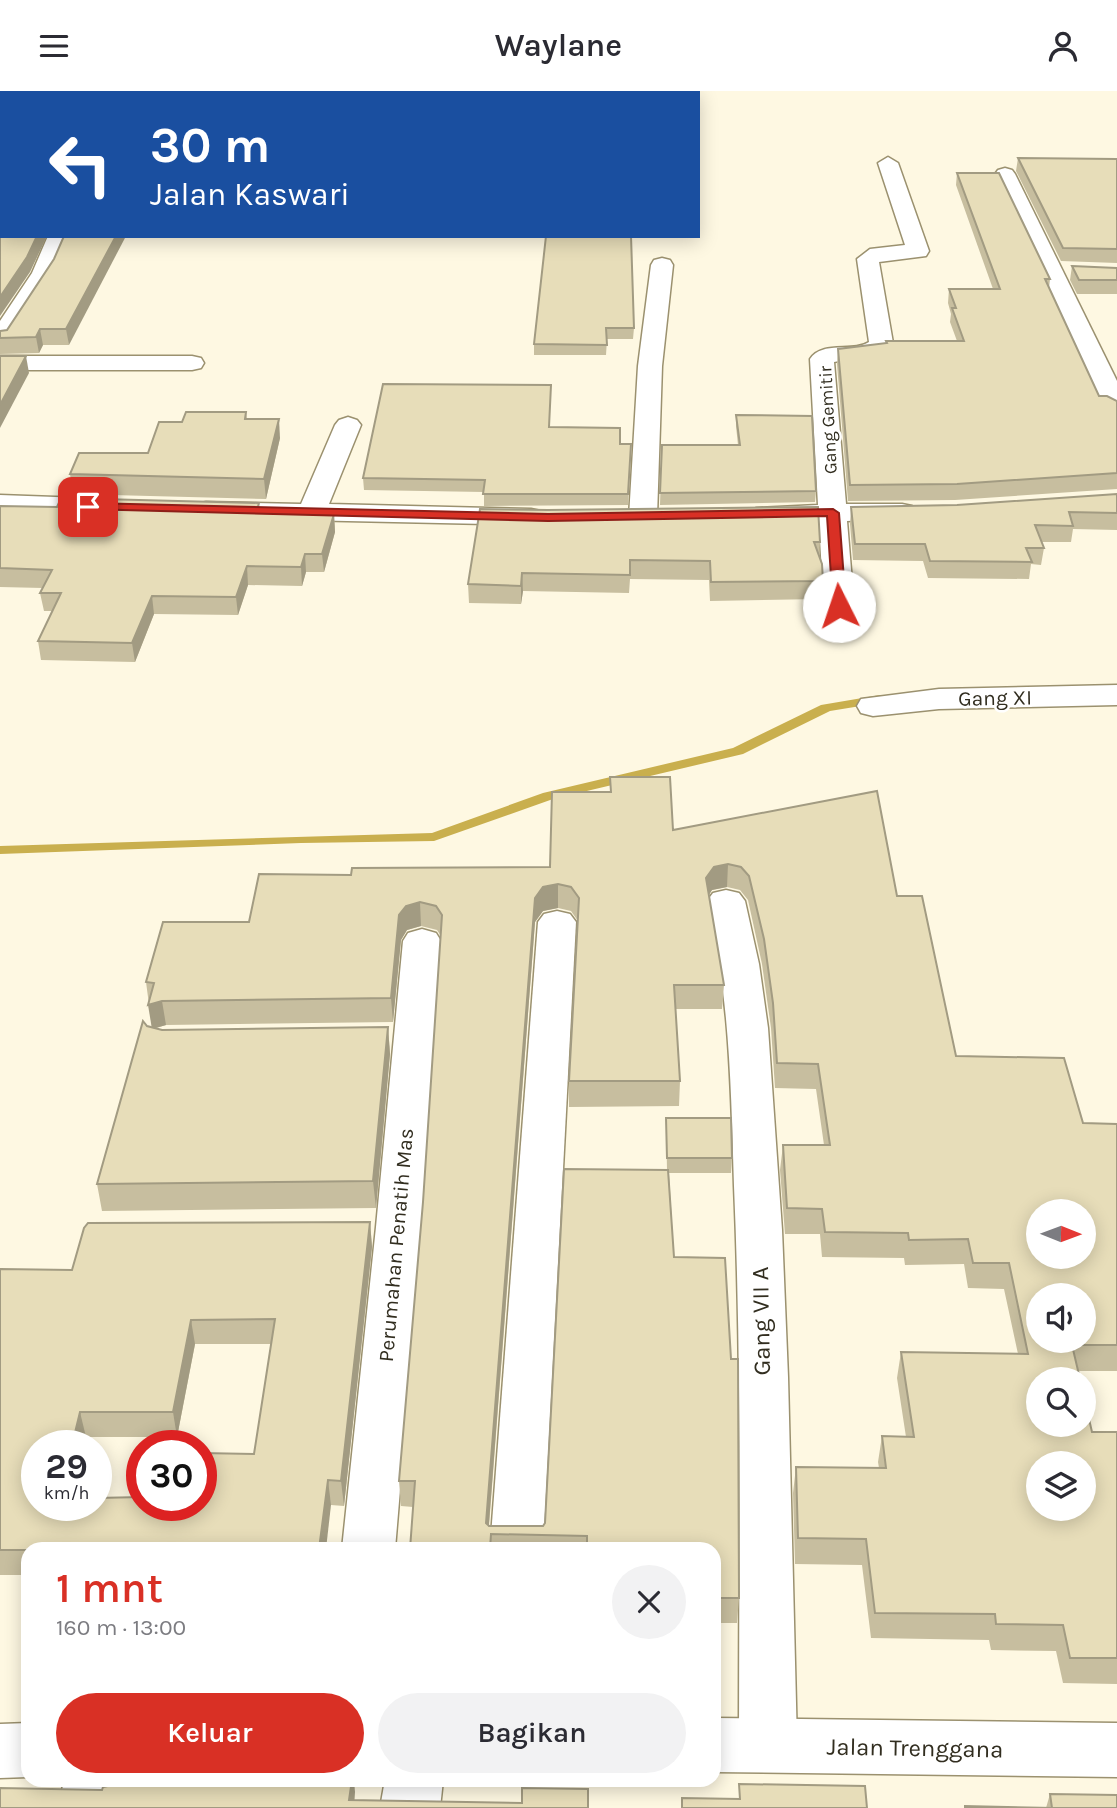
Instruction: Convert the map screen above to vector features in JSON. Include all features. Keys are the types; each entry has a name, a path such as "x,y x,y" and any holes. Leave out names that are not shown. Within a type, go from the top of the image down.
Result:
{"street":[{"name":"Gang Gemitir","path":"833,513 822,359 835,354 869,352 878,348 881,343 868,259 878,254 918,251 888,163"},
{"path":"1005,174 1117,407"},
{"path":"0,339 28,299 58,238"},
{"path":"643,516 650,366 662,265"},
{"path":"1052,269 1078,271"},
{"path":"0,299 28,299"},
{"path":"0,363 192,363"},
{"path":"311,513 348,425"},
{"path":"0,503 144,508"},
{"path":"185,509 562,517"},
{"path":"738,515 928,512"},
{"path":"833,513 839,606"},
{"name":"Gang XI","path":"873,706 939,699 1117,695"},
{"name":"Gang VII A","path":"726,901 736,932 746,995 759,1214 741,1745"},
{"path":"516,1542 557,922"},
{"name":"Perumahan Penatih Mas","path":"369,1542 378,1228 393,1039 422,941"},
{"name":"Jalan Trenggana","path":"741,1745 1117,1751"},
{"path":"0,1751 21,1750"},
{"path":"86,1808 92,1787"},
{"path":"410,1808 413,1787"}],"building":[{"path":"1018,158 1117,159 1117,249 1063,248"},
{"path":"957,173 999,173 1050,279 1045,279 1099,396 1107,396 1117,401 1117,473 957,484 850,485 838,349 887,343 886,341 964,341 952,308 956,308 949,289 1000,289"},
{"path":"0,238 36,238 27,257 0,297"},
{"path":"63,238 115,238 66,329 40,329 36,337 0,338 0,331 7,330 54,259"},
{"path":"546,238 631,238 634,328 606,328 607,345 534,344"},
{"path":"1072,266 1117,268 1117,280 1079,280"},
{"path":"0,356 26,356 0,405"},
{"path":"383,384 551,385 549,427 620,428 620,444 631,444 628,494 483,494 485,480 363,478"},
{"path":"186,412 246,412 245,419 279,419 264,479 70,474 79,453 148,453 159,422 182,422"},
{"path":"736,415 812,416 816,491 660,493 662,445 740,445"},
{"path":"1117,494 1117,513 1069,512 1073,526 1035,525 1044,548 1026,548 1032,562 930,561 925,544 855,544 851,507 957,505"},
{"path":"61,498 259,503 256,513 334,514 322,554 305,554 301,567 247,566 236,597 152,596 132,643 38,641 61,593 40,593 52,570 0,568 0,506 57,507"},
{"path":"818,507 820,542 814,542 822,564 823,581 711,582 710,561 630,560 630,575 522,573 521,586 468,584 480,509"},
{"path":"610,777 670,777 673,830 877,791 897,896 922,896 956,1056 1064,1058 1083,1123 1117,1124 1117,1345 1096,1345 1096,1283 1026,1283 1026,1344 1009,1263 973,1263 968,1239 909,1240 908,1233 825,1232 822,1209 787,1208 783,1145 830,1145 818,1064 777,1063 773,1003 764,939 749,876 741,867 728,864 714,867 706,878 724,985 674,985 680,1081 569,1081 579,898 571,887 558,884 543,887 535,898 486,1523 489,1526 543,1526 545,1523 564,1169 668,1170 674,1257 725,1258 731,1359 738,1359 739,1598 721,1598 721,1542 587,1542 587,1536 491,1534 490,1542 411,1542 415,1481 399,1481 423,1202 442,915 436,906 420,902 406,906 399,915 391,998 162,1001 148,1005 154,983 146,982 163,922 249,922 259,874 351,875 352,868 550,867 552,792 611,792"},
{"path":"143,1021 147,1026 162,1030 388,1027 373,1181 97,1184"},
{"path":"666,1118 731,1118 732,1158 667,1158"},
{"path":"370,1222 341,1481 328,1480 320,1542 21,1542 21,1550 0,1550 0,1269 72,1270 84,1228 88,1223","holes":["275,1319 254,1454 217,1453 217,1521 126,1521 126,1497 112,1498 112,1521 21,1521 21,1430 76,1430 80,1412 173,1412 191,1320"]},
{"path":"901,1352 1074,1353 1077,1367 1026,1367 1026,1437 1096,1437 1096,1432 1117,1432 1117,1658 1070,1658 1063,1625 996,1624 995,1614 875,1613 866,1539 798,1538 796,1467 886,1468 882,1436 914,1437"},
{"path":"739,1784 865,1786 867,1808 682,1808 682,1798 740,1799"},
{"path":"103,1787 351,1787 349,1800 522,1803 522,1788 588,1789 588,1808 0,1808 0,1788 102,1790"},
{"path":"1050,1794 1117,1795 1117,1808 1052,1808"},
{"path":"965,1806 1052,1808 965,1808"}],"waterway":[{"path":"0,850 434,837 548,796 738,751 826,708 880,699"}],"route":[{"path":"88,507 548,518 833,513 839,606"}]}
